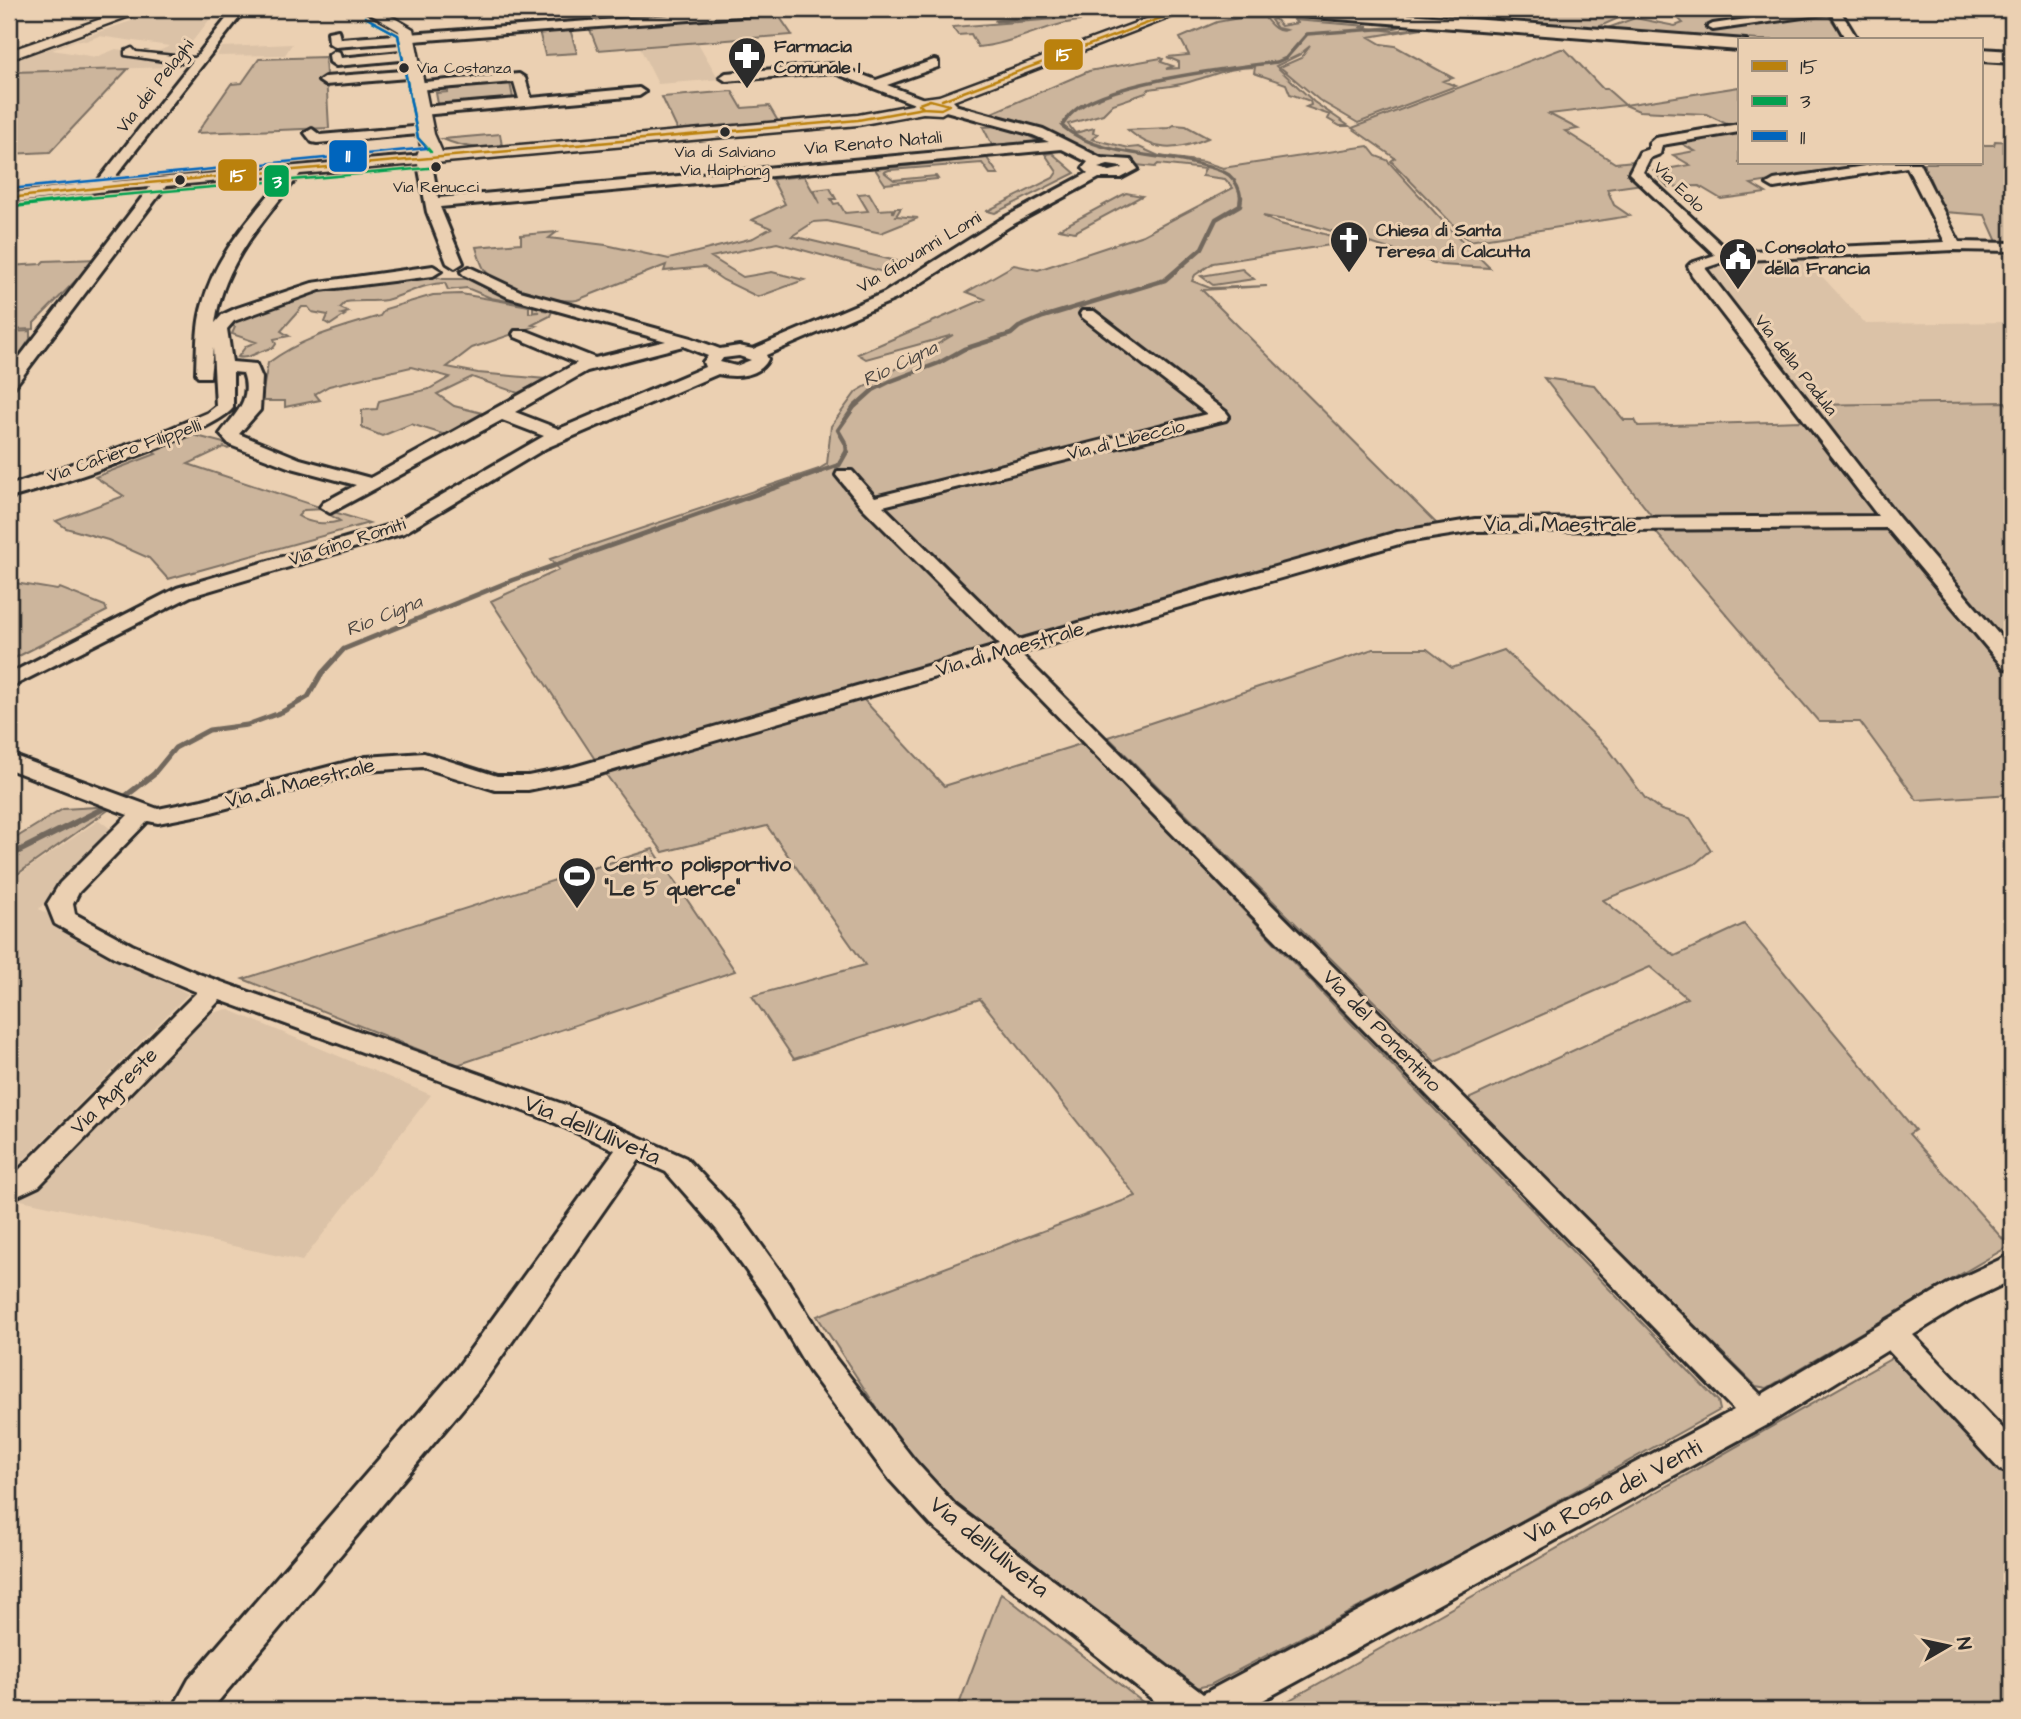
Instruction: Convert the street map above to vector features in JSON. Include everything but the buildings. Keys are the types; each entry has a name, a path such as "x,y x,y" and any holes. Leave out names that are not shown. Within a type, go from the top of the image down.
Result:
{"highway":[{"path":"1272,9 1405,17"},
{"path":"1310,9 1738,42"},
{"path":"1982,57 2012,59"}],"street":[{"path":"9,56 142,9"},
{"name":"Via dei Pelaghi","path":"100,187 240,9"},
{"path":"369,9 403,26 408,38 429,148 433,203 462,268 514,294 685,341 717,361"},
{"path":"411,55 336,62 335,46 388,39 795,9"},
{"path":"1044,9 1066,12 1081,9"},
{"path":"312,133 317,139 429,148 508,150 859,120 922,105 944,104 1185,9"},
{"path":"1713,27 1833,9 1851,38"},
{"path":"388,39 393,76"},
{"path":"136,52 197,63"},
{"path":"875,85 934,64"},
{"path":"726,77 755,75 760,83 850,75 922,105"},
{"path":"325,81 393,76 416,80 519,78 524,98"},
{"path":"422,111 524,98 638,90"},
{"path":"944,104 1029,129 1065,145"},
{"name":"Via Eolo","path":"1725,257 1636,173 1645,155 1655,151 1656,143 1660,141 1738,128"},
{"name":"Via Giovanni Lomi","path":"717,361 739,351 755,354 890,296 1098,168 1065,145"},
{"name":"Via Renato Natali","path":"433,203 1065,145"},
{"path":"9,198 100,187 296,170 429,148"},
{"path":"1774,184 1904,164"},
{"path":"1912,164 1954,246"},
{"path":"204,373 207,321 213,293 231,255 296,170"},
{"path":"9,382 161,182"},
{"name":"Via della Padula","path":"2012,247 1954,246 1725,257 1697,264 1700,275 1892,522 1985,628 2012,663"},
{"name":"Via Cafiero Filippelli","path":"9,492 180,433 222,412 225,403 219,328 233,315 325,285 433,271 437,275 447,277 462,268"},
{"name":"Via di Libeccio","path":"870,504 1220,416 1088,314"},
{"path":"522,334 594,363"},
{"path":"330,507 581,367 685,341"},
{"name":"Via Gino Romiti","path":"9,682 184,592 397,529 558,435 717,361"},
{"path":"223,367 250,368 254,378 251,410 229,434 236,441 294,463 369,483"},
{"path":"500,413 558,435"},
{"path":"845,475 1010,649"},
{"name":"Via di Maestrale","path":"124,805 158,816 204,807 366,764 391,761 424,760 495,783 528,783 578,773 1404,536 1441,528 1475,525 1892,522"},
{"path":"1985,628 2012,627"},
{"name":"Via del Ponentino","path":"1010,649 1459,1111 1758,1413"},
{"path":"9,761 124,805"},
{"name":"Via dell'Uliveta","path":"124,805 137,820 69,888 60,904 61,915 123,951 216,989 561,1114 634,1144 676,1165 728,1222 777,1290 821,1363 902,1470 943,1515 1070,1611 1194,1710"},
{"name":"Via Agreste","path":"9,1189 29,1178 216,989"},
{"path":"191,1710 202,1691 467,1380 530,1295 634,1144"},
{"name":"Via Rosa dei Venti","path":"1209,1710 1758,1413 1957,1293 2012,1266"},
{"path":"1891,1333 2012,1460"}],"shaded area":[{"path":"167,9 192,9 188,16 210,15 218,9 172,67 9,72 9,62","holes":["99,36 170,46 152,54 116,49 96,57 52,50 77,40 86,41"]},
{"path":"1466,9 1606,9 1621,17 1596,28 1460,18"},
{"path":"1649,9 1726,9 1756,20 1825,11 1845,38 1738,38 1605,29 1635,18 1675,26 1683,23 1676,16"},
{"path":"777,13 792,35 598,50 589,27"},
{"path":"1082,17 1080,21 978,47 971,34 958,35 952,27"},
{"path":"1239,18 1265,18 1274,28 1283,31 1286,30 1277,28 1271,20 1275,19 1281,26 1297,23 1294,20 1368,26 1360,27 1392,31 1422,28 1369,37 1381,44 1395,46 1453,78 1443,81 1456,86 1358,123 1319,100 1280,67 1301,58 1310,46 1299,55 1276,66 1314,102 1349,126 1340,126 1328,119 1330,115 1306,107 1311,105 1310,101 1290,94 1286,84 1254,73 1255,67 1229,70 1184,83 1149,89 1146,93 1113,104 1103,114 1068,124 1075,133 1094,128 1093,133 1098,134 1092,139 1129,148 1139,147 1159,156 1204,162 1223,168 1368,146 1376,156 1387,160 1490,268 1441,265 1312,225 1263,216 1282,224 1325,234 1344,243 1213,263 1195,275 1192,281 1210,288 1267,286 1202,290 1437,524 992,651 999,659 863,699 944,786 1084,743 1718,1401 1720,1410 1484,1542 1210,1685 1186,1690 991,1540 912,1462 817,1316 1136,1196 980,999 794,1059 752,996 865,965 767,826 663,852 596,761 491,601 559,570 550,559 819,469 827,464 831,426 856,392 953,335 866,359 858,354 985,299 967,292 1014,265 1038,270 1143,235 1233,188 1225,179 1202,176 1205,169 1158,164 1155,167 1136,165 1124,159 1104,158 1034,127 989,114 1089,71 1161,58 1161,62 1173,66 1166,69 1179,68 1179,62 1167,57 1189,55 1180,38 1217,22"},
{"path":"570,29 577,53 545,55 539,31"},
{"path":"698,43 717,76 724,79 658,84 640,48"},
{"path":"292,44 285,55 216,56 222,47"},
{"path":"1565,49 1603,89 1607,89 1625,105 1549,114 1578,129 1565,131 1615,163 1644,160 1641,173 1649,183 1607,189 1614,205 1630,216 1469,241 1391,161 1395,158 1352,128"},
{"path":"325,57 329,128 197,133 231,84 242,83 259,59"},
{"path":"128,69 50,152 9,154 11,72"},
{"path":"510,83 513,98 438,104 436,93 448,92 448,87"},
{"path":"1738,87 1738,164 1881,164 1751,184 1766,193 1721,199 1699,186 1668,187 1654,171 1690,165 1673,155 1695,151 1670,137 1731,126 1706,114 1639,111 1625,105"},
{"path":"732,91 742,108 769,106 779,123 678,131 662,97"},
{"path":"1174,125 1186,126 1208,138 1185,146 1165,148 1146,143 1128,130 1169,128"},
{"path":"997,126 1022,132 1039,142 992,145 983,127"},
{"path":"500,134 502,146 494,147 465,146 443,139"},
{"path":"1995,141 2012,142 2012,244 1998,244 1985,215 1944,212 1923,164 1982,164 1982,145 1994,145"},
{"path":"1052,153 1075,173 995,213 987,211 1053,178 1057,172 1045,154"},
{"path":"987,158 998,174 990,174 982,163 889,170 884,172 894,180 936,176 938,179 885,184 875,169"},
{"path":"804,176 820,204 814,190 830,188 836,199 831,199 834,204 839,203 845,213 868,211 858,194 869,193 879,210 893,209 893,213 895,208 901,208 896,216 918,218 881,233 827,221 814,222 792,236 909,264 894,275 777,243 711,257 743,277 772,272 804,280 758,297 723,280 704,267 664,271 666,265 577,300 567,301 526,292 500,282 484,269 476,247 521,243 521,235 557,232 549,238 606,245 669,259 753,238 771,228 752,220 785,204 772,179"},
{"path":"1126,193 1142,196 1075,232 1059,229"},
{"path":"97,259 34,323 34,329 9,330 9,266 41,264 44,261"},
{"path":"1806,259 1866,324 2012,322 2012,410 2005,402 1809,405 1705,271 1710,265 1723,262"},
{"path":"1242,269 1254,279 1213,285 1201,276"},
{"path":"428,275 443,279 477,279 543,305 543,310 552,311 550,316 532,325 536,326 472,348 447,367 478,373 546,379 518,393 472,377 437,394 454,406 486,414 449,436 411,424 382,436 362,428 362,410 377,409 379,401 429,389 450,377 411,367 329,386 315,394 320,400 285,407 285,401 261,401 268,363 308,340 380,316 385,309 433,295 461,294 529,306 529,313 539,312 533,311 533,306 491,298 467,288 448,290 445,283 437,284 386,300 346,302 340,308 349,312 342,314 345,315 330,325 325,322 328,315 302,307 281,331 289,336 274,339 276,344 273,348 247,357 238,357 246,346 256,342 232,334 235,327 230,325 230,321 324,288"},
{"path":"30,331 30,339 9,371 9,332"},
{"path":"1544,378 1594,385 1624,420 1635,420 1638,426 1802,421 1878,515 1872,518 1655,520"},
{"path":"2005,402 2012,410 2012,794 1917,800 1860,722 1819,722 1654,530 1905,525 1809,405"},
{"path":"193,435 235,446 228,449 224,447 188,464 325,509 304,510 298,516 308,521 340,521 327,513 331,511 369,523 168,579 149,558 108,540 66,528 56,521 124,496 95,477 156,454 149,449"},
{"path":"9,582 57,590 60,588 105,606 107,611 9,661"},
{"path":"1373,649 1427,649 1452,668 1504,650 1607,747 1645,798 1661,810 1690,818 1711,850 1695,864 1603,900 1675,956 1744,924 1915,1130 1909,1134 2009,1246 1767,1388 1756,1386 1466,1100 1687,998 1650,967 1435,1062 1108,737"},
{"path":"114,806 9,880 9,842 63,809"},
{"path":"99,820 112,830 39,909 188,994 9,1175 9,882"},
{"name":"Centro polisportivo “Le 5 querce”","path":"653,849 735,971 457,1065 243,979"},
{"path":"227,1009 431,1095 302,1261 12,1198 192,1019"},
{"path":"1896,1356 2012,1478 2012,1710 1272,1710"},
{"path":"1001,1593 1153,1710 957,1710"}],"waterway":[{"name":"Rio Cigna","path":"1437,17 1454,9"},
{"path":"996,21 1094,14"},
{"name":"Rio Cigna","path":"1241,198 1234,180 1221,171 1107,148 1076,136 1062,126 1071,114 1088,102 1111,93 1169,78 1277,62 1286,58 1307,34 1391,28 1418,22"},
{"name":"Rio Cigna","path":"847,451 838,430 854,407 873,390 939,363 964,349 1011,334 1019,327 1043,317 1165,280 1202,248 1216,219 1240,205 1241,198"},
{"name":"Rio Cigna","path":"153,775 175,748 209,730 247,725 282,712 308,697 322,673 344,649 513,580 839,465 847,451"},
{"name":"Rio Cigna","path":"9,856 122,799 153,775"}],"transit line":[{"name":"15","path":"942,100 1185,9"},
{"name":"3","path":"365,17 398,35 418,138 431,152"},
{"name":"11","path":"9,189 427,148 418,138 398,35 365,17"},
{"name":"15","path":"930,100 942,101 949,105 941,109 923,108 919,104 930,100"},
{"name":"15","path":"9,198 125,185 858,120 923,108"},
{"name":"3","path":"10,207 101,196 439,167"}],"place":[{"name":"Via Costanza","path":"404,68"},
{"name":"Farmacia Comunale 1","path":"747,90"},
{"name":"Via di Salviano Via Haiphong","path":"725,132"},
{"name":"Via Renucci","path":"436,167"},
{"name":"Chiesa di Santa Teresa di Calcutta","path":"1349,274"},
{"name":"Consolato della Francia","path":"1738,291"},
{"name":"Centro polisportivo “Le 5 querce”","path":"577,910"}]}
